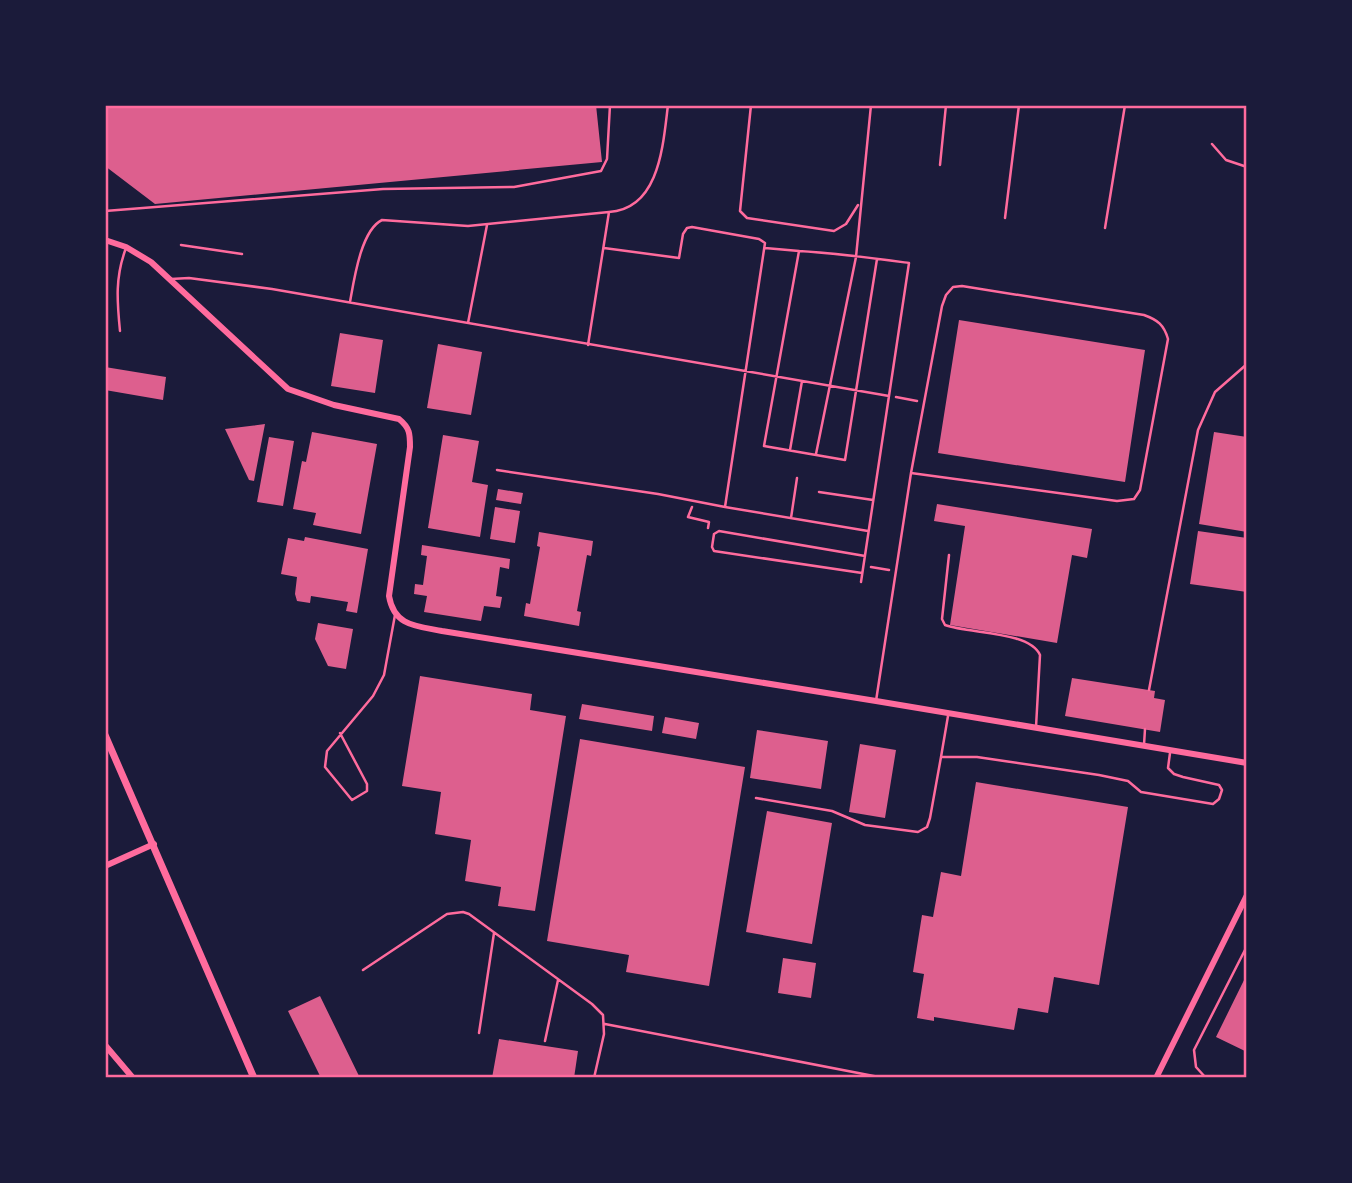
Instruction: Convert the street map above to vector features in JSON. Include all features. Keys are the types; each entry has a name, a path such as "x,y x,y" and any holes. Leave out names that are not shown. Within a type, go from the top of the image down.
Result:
{"street":[{"path":"105,240 139,253 288,389 334,405 399,419 409,429 410,447 389,585 391,606 395,615 413,625 1247,763"},
{"path":"105,735 254,1078"},
{"path":"105,866 154,844"},
{"path":"1156,1078 1247,895"},
{"path":"105,1045 133,1078"}],"lane":[{"path":"105,211 383,189 514,187 601,171 607,159 610,105"},
{"path":"350,303 361,255 376,223 388,219 444,226 487,225 624,211 650,187 659,162 668,105"},
{"path":"751,105 740,211 747,218 834,231 846,224 859,203"},
{"path":"816,455 856,257 859,203 871,105"},
{"path":"940,165 946,105"},
{"path":"1005,218 1019,105"},
{"path":"1105,228 1125,105"},
{"path":"1212,144 1226,160 1247,167"},
{"path":"588,346 609,212"},
{"path":"468,323 487,225"},
{"path":"604,248 679,258 683,234 692,227 759,239 765,243 725,507"},
{"path":"181,245 242,254"},
{"path":"120,331 116,288 126,247"},
{"path":"765,248 909,263 861,582"},
{"path":"799,251 764,446 845,460 877,259"},
{"path":"170,279 223,282 889,396"},
{"path":"876,701 911,473 946,295 953,287 962,286 1144,315 1165,328 1168,339 1140,490 1135,499 1117,501 911,473"},
{"path":"1149,690 1198,430 1215,392 1247,364"},
{"path":"790,450 802,381"},
{"path":"498,470 658,494 869,531"},
{"path":"791,518 797,478"},
{"path":"819,492 873,500"},
{"path":"862,573 714,551 714,534 719,531 865,556"},
{"path":"950,555 942,620 946,625 1024,640 1036,647 1040,655 1036,727"},
{"path":"340,733 367,784 367,791 352,800 325,767 327,751 340,733 373,696 384,675 395,615"},
{"path":"755,798 832,811 865,825 918,832 927,827 930,818 948,713"},
{"path":"1143,745 1145,729"},
{"path":"941,757 977,757 1099,775 1128,781 1142,792 1213,804 1217,802 1222,790 1219,785 1183,777 1168,768 1170,749"},
{"path":"363,970 447,914 469,914 592,1004 603,1015 605,1024 594,1078"},
{"path":"479,1033 494,933"},
{"path":"1206,1078 1196,1067 1194,1050 1247,946"},
{"path":"545,1041 558,980"},
{"path":"605,1024 884,1078"}],"path":[{"path":"889,396 924,402"},
{"path":"693,502 688,517 709,522 706,539 713,541"},
{"path":"863,566 895,571"}],"building":[{"path":"105,105 596,105 602,162 155,204 105,166"},
{"path":"959,320 1145,350 1125,482 938,453"},
{"path":"340,333 383,340 375,393 331,386"},
{"path":"438,344 482,352 471,415 427,408"},
{"path":"105,367 166,377 163,400 105,390"},
{"path":"265,424 254,481 249,480 225,429"},
{"path":"312,432 377,444 361,534 313,525 316,513 293,509 302,461 306,462"},
{"path":"1214,432 1247,437 1247,532 1199,524"},
{"path":"443,435 479,441 472,482 488,485 480,537 428,528"},
{"path":"269,437 294,441 283,506 257,502"},
{"path":"498,489 523,493 521,504 496,500"},
{"path":"937,504 1092,529 1087,558 1072,555 1057,643 950,625 965,526 934,521"},
{"path":"495,507 520,511 515,543 490,539"},
{"path":"1198,531 1247,538 1247,592 1190,584"},
{"path":"539,532 593,541 591,556 587,555 577,611 581,612 579,626 524,616 526,603 530,604 540,547 537,546"},
{"path":"305,537 368,549 357,613 346,611 348,602 311,596 310,603 297,601 297,577 281,574 288,538 304,541"},
{"path":"422,545 510,559 509,569 500,567 496,596 502,597 500,608 484,606 481,621 424,612 427,596 414,594 415,584 423,585 427,556 421,555"},
{"path":"318,623 353,629 346,669 328,666 315,639"},
{"path":"420,676 532,694 530,710 566,716 535,911 498,906 501,887 465,881 471,840 435,834 441,792 402,786"},
{"path":"1072,678 1155,691 1154,698 1165,700 1160,732 1065,716"},
{"path":"582,704 654,716 652,731 579,719"},
{"path":"665,717 699,723 696,739 662,733"},
{"path":"757,730 828,741 821,789 750,778"},
{"path":"580,739 745,767 709,986 626,972 629,955 547,941"},
{"path":"860,744 896,750 885,818 849,812"},
{"path":"976,782 1128,807 1099,985 1054,977 1048,1013 1018,1008 1014,1030 934,1017 934,1021 917,1018 924,974 913,972 922,915 933,917 941,872 961,876"},
{"path":"767,811 832,823 812,944 746,932"},
{"path":"783,958 816,963 811,998 778,993"},
{"path":"1247,974 1247,1052 1216,1037"},
{"path":"320,996 360,1078 321,1078 288,1011"},
{"path":"499,1039 578,1051 574,1078 492,1078"}]}
